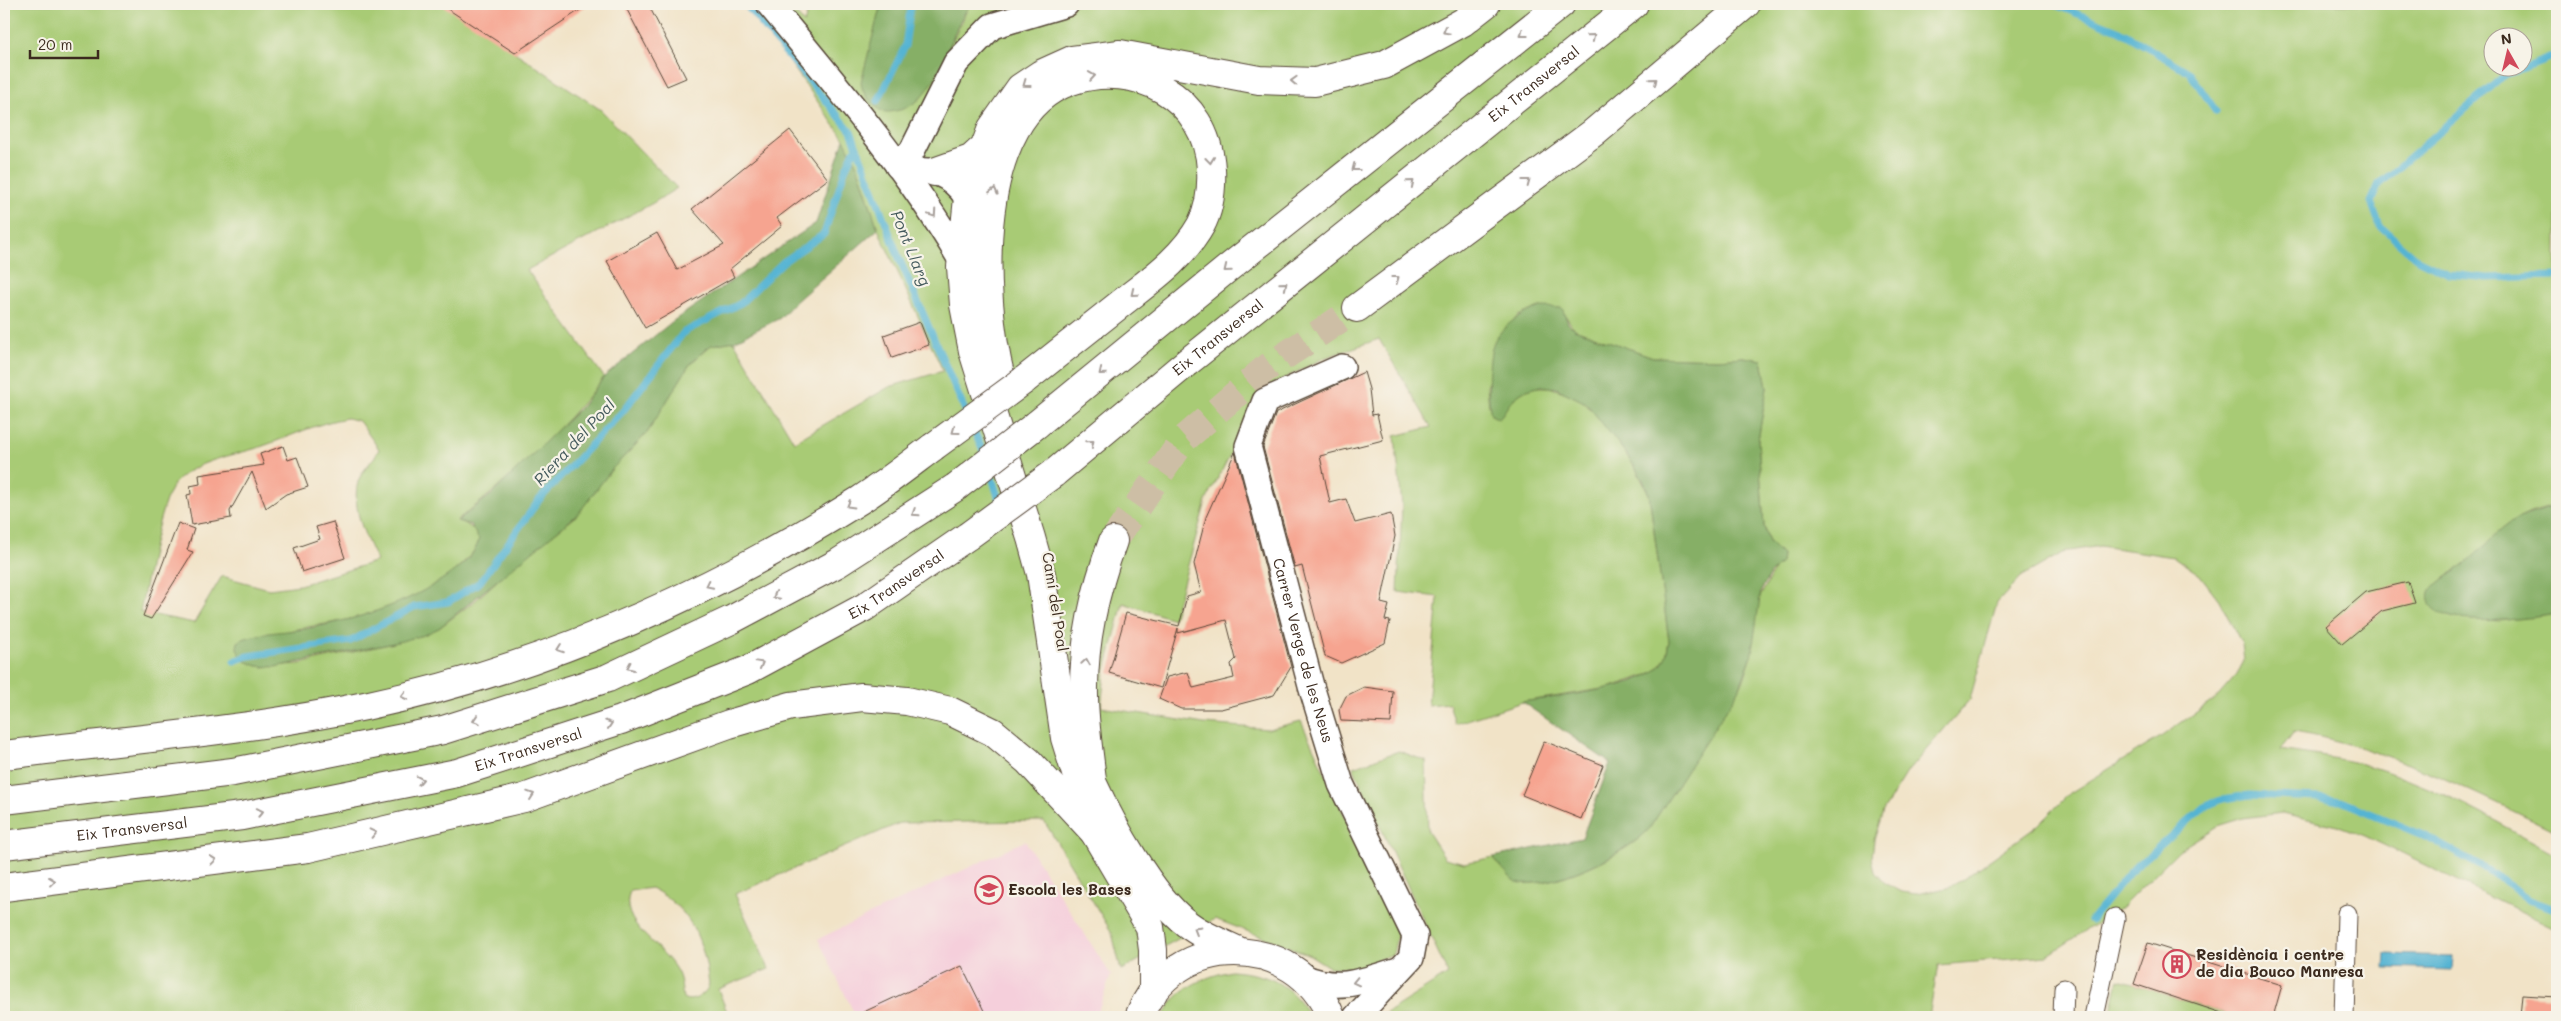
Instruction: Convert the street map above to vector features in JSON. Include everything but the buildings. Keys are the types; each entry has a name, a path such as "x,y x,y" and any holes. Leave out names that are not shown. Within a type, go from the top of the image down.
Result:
{"main road":[{"path":"968,198 983,148 992,128 1020,88 1041,74 1072,60 1120,54 1259,80 1315,82 1384,65 1463,22 1486,4"},
{"path":"4,800 233,772 444,730 608,678 731,620 838,563 956,487 1561,4"},
{"name":"Eix Transversal","path":"4,844 242,816 447,775 622,720 748,670 865,607 968,536 1053,474 1185,364 1634,4"},
{"path":"1357,308 1593,133 1746,4"},
{"path":"4,755 242,726 364,706 458,683 550,653 662,607 772,552 862,498 933,447 1012,380 1158,274 1186,248 1202,224 1209,204 1212,179 1210,155 1202,132 1190,113 1160,87 1142,79 1121,74 1094,75 1069,81 1050,91 1034,105 1019,125 1009,143 992,197 986,271 992,334 1012,380"},
{"path":"934,172 971,159 983,148"},
{"name":"Camí del Poal","path":"968,198 961,260 964,305 973,351 1032,538 1044,595 1065,738 1094,832"},
{"name":"Camí del Poal","path":"1012,380 1056,598 1072,718 1092,780 1108,814 1155,890 1171,909 1186,924 1241,952"},
{"path":"1092,780 1084,697 1084,670 1098,584 1113,541"},
{"path":"4,887 308,848 524,798 729,724 782,709 862,697 907,701 950,710 992,732 1028,761 1094,832 1150,928 1153,950 1153,992"},
{"path":"1139,1017 1153,992 1168,976 1186,964 1213,954 1241,952 1260,955 1278,961 1303,977 1321,997 1331,1017"}],"street":[{"name":"Camí del Poal","path":"769,4 867,123 902,170 961,260"},
{"path":"934,172 928,170 902,170 956,63 992,26 1066,4"},
{"name":"Camí del Poal","path":"934,172 944,175 957,185 968,198 975,220 973,265 978,320 986,354 1012,380"},
{"name":"Carrer Verge de les Neus","path":"1342,367 1265,401 1248,446 1311,686 1341,784 1415,936 1411,958 1356,1017"},
{"path":"2344,1017 2347,914"},
{"path":"2094,1017 2116,918"},
{"path":"1303,977 1319,984 1354,984 1402,968"},
{"path":"2063,1017 2064,988"}],"shaded area":[{"name":"Escola les Bases","path":"1025,841 1111,975 1098,1011 1086,1017 856,1017 818,939"}],"green space":[{"path":"4,4 443,4 601,110 677,188 653,203 527,270 604,377 571,416 535,453 497,488 457,520 472,528 478,535 479,540 473,552 448,576 400,603 366,615 282,633 262,667 299,664 394,643 439,628 476,600 522,558 573,519 612,469 647,433 690,364 711,345 734,341 794,442 889,387 943,371 878,229 858,168 844,139 777,44 743,4 787,4 804,23 810,4 881,4 867,61 863,91 870,101 919,100 941,65 970,4 2557,4 2557,505 2530,513 2508,524 2466,564 2444,578 2431,592 2448,616 2499,621 2557,614 2557,832 2429,772 2363,748 2294,732 2280,750 2360,764 2407,779 2473,809 2557,855 2557,929 2365,836 2342,827 2282,813 2243,818 2217,826 2179,850 2123,906 2047,956 1938,965 1929,1017 1383,1017 1383,1015 1448,974 1353,767 1399,751 1426,761 1428,832 1445,858 1464,863 1494,857 1498,865 1510,876 1525,883 1538,883 1555,879 1591,866 1626,848 1649,829 1743,682 1751,658 1759,599 1782,555 1769,542 1764,526 1758,440 1767,388 1762,360 1743,357 1718,359 1653,357 1574,329 1565,315 1540,307 1518,316 1501,333 1487,386 1489,407 1507,406 1518,395 1532,387 1549,387 1579,397 1601,420 1634,465 1649,494 1669,641 1666,658 1656,670 1647,675 1608,688 1522,702 1455,724 1449,703 1428,705 1438,597 1398,592 1402,506 1395,436 1431,427 1379,339 1324,358 1265,388 1206,501 1173,619 1123,603 1105,673 1101,707 1204,724 1269,729 1301,721 1398,932 1393,954 1359,968 1329,967 1310,955 1215,919 1121,970 1112,933 1044,821 900,823 735,894 769,969 718,989 729,1017 4,1017","holes":["347,418 359,421 379,449 360,477 356,492 356,502 361,523 377,561 300,585 269,589 222,576 194,623 140,612 163,508 168,494 182,476 192,469 214,460","2100,546 2174,557 2200,575 2219,600 2242,644 2244,661 2237,674 2214,700 2159,738 2070,793 2036,827 1962,880 1948,888 1916,894 1902,892 1885,883 1875,872 1872,857 1874,840 1883,811 1908,771 1970,699 1997,603 2021,577 2064,552","651,888 676,905 686,916 699,940 707,968 709,984 708,988 695,999 687,1000 683,998 680,979 675,968 669,959 643,933 630,913 628,903 630,891"]},
{"path":"881,4 970,4 958,25 935,78 927,90 908,107 889,112 880,110 870,101 863,90 861,82"},
{"path":"844,139 858,168 878,229 794,303 780,318 734,341 712,345 690,364 647,433 612,469 578,514 439,628 424,635 394,643 275,667 257,666 241,659 237,648 238,642 243,639 342,621 380,610 433,585 463,564 474,551 479,540 471,525 457,521 492,494 582,406 604,377 673,321 816,223"},
{"path":"1540,307 1562,308 1568,323 1574,329 1653,357 1718,359 1743,357 1762,360 1767,388 1758,440 1764,527 1769,542 1782,555 1781,563 1770,574 1761,591 1751,658 1739,690 1649,829 1639,839 1624,849 1587,868 1547,881 1530,883 1514,881 1497,864 1494,857 1582,838 1610,763 1522,702 1613,687 1646,676 1657,669 1662,663 1666,656 1669,641 1649,494 1643,480 1625,452 1586,403 1556,388 1541,386 1524,391 1512,400 1499,419 1491,415 1489,364 1493,344 1500,332 1510,323"},
{"path":"2557,505 2557,614 2511,620 2472,620 2455,618 2441,613 2432,606 2430,595 2434,587 2462,566 2502,528 2520,518"},
{"path":"1231,971 1257,975 1277,982 1295,996 1310,1017 1163,1017 1168,1007 1182,992 1200,981"},
{"path":"2118,980 2134,984 2234,1017 2110,1017"}],"water":[{"path":"2386,954 2453,956 2452,970 2385,968"}],"waterway":[{"name":"Pont Llarg","path":"745,4 851,131 899,258 967,415"},
{"name":"Riera del Poal","path":"878,101 905,46 911,4"},
{"path":"2053,4 2120,31 2189,72 2216,111"},
{"path":"2557,55 2505,75 2379,184 2371,202 2380,226 2417,259 2449,274 2488,278 2557,276"},
{"name":"Riera del Poal","path":"234,661 248,656 351,641 414,607 448,602 480,582 539,500 623,411 684,332 741,303 783,262 824,234 845,170 854,151"},
{"name":"Pont Llarg","path":"971,424 986,458"},
{"name":"Pont Llarg","path":"989,468 1001,506"},
{"path":"2091,920 2130,872 2204,807 2223,799 2250,795 2320,798 2341,801 2423,835 2487,870 2530,900 2557,910"}],"tunnel":[{"path":"1113,541 1183,440 1265,369 1357,308"}],"place":[{"name":"Escola les Bases","path":"989,890"},
{"name":"Residència i centre de dia Bouco Manresa","path":"2177,964"}]}
